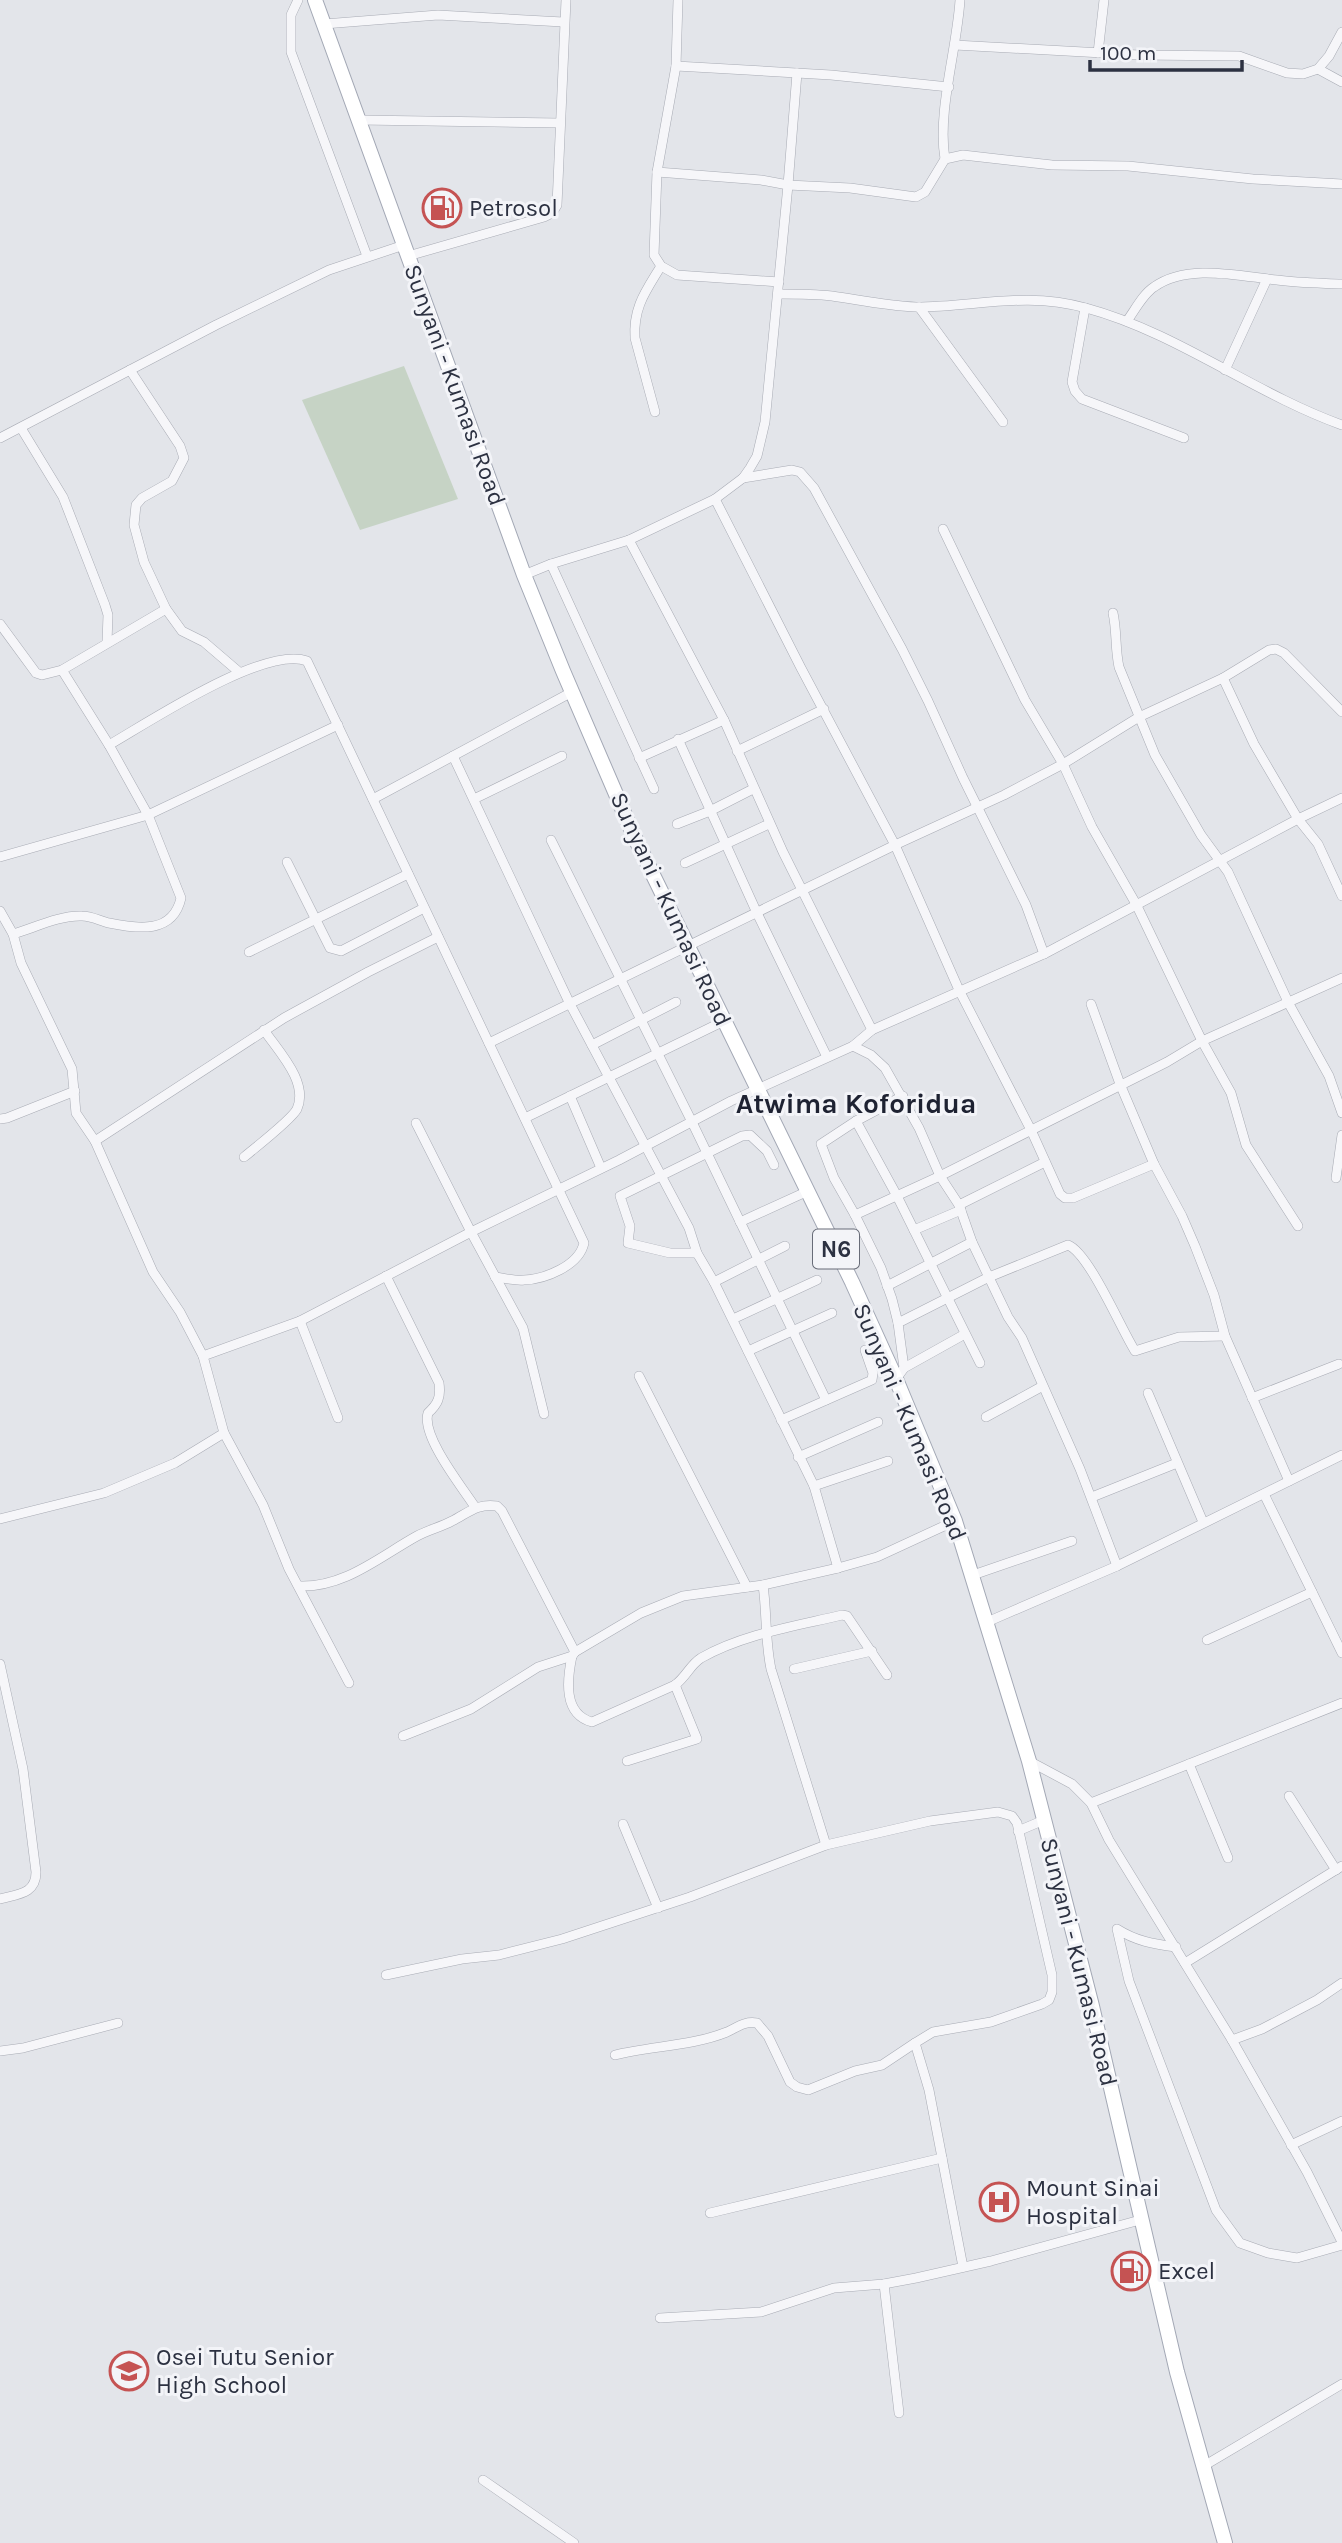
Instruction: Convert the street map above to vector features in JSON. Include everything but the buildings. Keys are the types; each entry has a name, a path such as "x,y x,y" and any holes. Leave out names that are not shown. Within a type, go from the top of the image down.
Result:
{"main road":[{"name":"Sunyani - Kumasi Road","path":"315,0 524,575 572,692 629,825 756,1088 900,1374 955,1521 1029,1760 1092,2006 1140,2220 1202,2468 1226,2543"}],"street":[{"path":"298,0 291,15 291,52 367,256"},
{"path":"0,438 311,279 367,256 406,251 552,213 557,205 566,0"},
{"path":"678,0 676,66 657,172 653,255 661,266 677,275 779,282"},
{"path":"657,172 761,180 788,185 850,188 916,197 925,192 945,159 943,137 960,0"},
{"path":"1098,53 1104,0"},
{"path":"324,24 438,15 564,22"},
{"path":"955,45 1098,53 1239,56 1287,74 1303,74 1318,69 1342,33"},
{"path":"676,66 797,73 949,87"},
{"path":"1318,69 1342,82"},
{"path":"524,575 629,540 715,499 743,478 757,456 778,294 797,73"},
{"path":"360,120 559,123"},
{"path":"945,159 963,155 1052,164 1128,166 1253,179 1342,184"},
{"path":"655,412 634,325 638,303 661,266"},
{"path":"1127,321 1151,288 1164,281 1196,274 1244,275 1342,284"},
{"path":"1225,370 1267,279"},
{"path":"778,294 831,296 885,305 919,307 1036,299 1085,308 1156,332 1304,410 1342,425"},
{"path":"919,307 1003,422"},
{"path":"1085,308 1072,383 1075,391 1082,399 1184,438"},
{"path":"130,370 180,446 184,458 172,481 142,498 134,513 134,525 144,562 166,609 182,631 204,642 239,672"},
{"path":"21,428 63,497 106,605 107,642"},
{"path":"743,478 792,470 800,472 814,488 902,649 1026,905 1044,954"},
{"path":"715,499 895,845 959,990 1031,1130 1060,1194 1065,1198 1080,1195 1154,1164"},
{"path":"943,529 1016,681 1063,764 1092,827 1136,904 1202,1041 1231,1093 1247,1145 1298,1226"},
{"path":"629,540 724,720 769,824 872,1030"},
{"path":"551,564 653,789"},
{"path":"0,624 36,673 42,675 62,670 166,609"},
{"path":"1113,613 1116,655 1139,717 1172,788 1235,886 1289,1004 1318,1054 1342,1113"},
{"path":"489,1043 895,845 1004,795 1063,764 1139,717 1223,678 1260,655 1276,649 1294,662 1342,712"},
{"path":"109,745 239,672 291,658 307,661 584,1243 583,1249 571,1263 554,1273 523,1280 495,1277"},
{"path":"13,934 82,916 107,923 145,927 159,925 172,919 178,912 181,898 148,815 109,745 62,670"},
{"path":"1223,678 1254,744 1298,819 1318,844 1342,896"},
{"path":"373,800 572,692"},
{"path":"737,751 824,709"},
{"path":"639,758 724,720"},
{"path":"0,857 148,815 338,725"},
{"path":"678,739 757,914 827,1057"},
{"path":"453,756 569,1002 689,1228 697,1253 715,1282 814,1486 838,1568"},
{"path":"474,800 562,756"},
{"path":"677,824 753,789"},
{"path":"203,1356 300,1321 756,1088 853,1046 872,1030 1044,954 1342,798"},
{"path":"684,863 769,824"},
{"path":"551,840 708,1154 826,1400"},
{"path":"287,862 330,948 341,951 424,908"},
{"path":"250,952 408,874"},
{"path":"0,911 13,934 21,962 72,1069 76,1113 95,1141 153,1272 180,1312 203,1356 224,1433 263,1505 299,1586 349,1683"},
{"path":"95,1141 264,1030 368,972 438,937"},
{"path":"855,1215 940,1176 1167,1062 1202,1041 1342,978"},
{"path":"592,1045 676,1002"},
{"path":"1091,1004 1120,1084 1154,1164 1195,1246 1214,1295 1225,1336 1289,1481"},
{"path":"525,1118 724,1021"},
{"path":"244,1157 297,1111 301,1094 297,1079 264,1030"},
{"path":"853,1046 871,1055 886,1068 940,1176 960,1208 972,1242 1022,1338 1041,1387 1092,1497 1118,1566"},
{"path":"0,1119 75,1091"},
{"path":"570,1096 601,1168"},
{"path":"902,1096 823,1140 820,1148 855,1215 887,1286 898,1323 900,1374 965,1334"},
{"path":"856,1121 897,1196 980,1363"},
{"path":"416,1123 523,1328 544,1414"},
{"path":"697,1253 670,1253 627,1242 630,1226 620,1196 742,1136 750,1135 767,1151 774,1165"},
{"path":"1336,1178 1342,1135"},
{"path":"914,1230 1045,1162"},
{"path":"740,1222 808,1191"},
{"path":"887,1286 972,1242"},
{"path":"898,1323 989,1277 1068,1245 1072,1246 1089,1266 1135,1351 1179,1337 1225,1336"},
{"path":"715,1282 785,1247"},
{"path":"386,1276 439,1383 438,1404 428,1413 427,1428 450,1470 475,1507"},
{"path":"733,1320 817,1279"},
{"path":"748,1351 832,1313"},
{"path":"300,1321 338,1418"},
{"path":"781,1420 872,1380 873,1373 865,1350"},
{"path":"1252,1398 1339,1364"},
{"path":"639,1376 747,1587"},
{"path":"986,1417 1041,1387"},
{"path":"1148,1394 1203,1522"},
{"path":"798,1457 878,1422"},
{"path":"0,1519 104,1493 157,1472 224,1433"},
{"path":"987,1622 1118,1566 1342,1455"},
{"path":"814,1486 888,1461"},
{"path":"1092,1497 1177,1463"},
{"path":"1264,1494 1342,1653"},
{"path":"299,1586 318,1587 332,1583 475,1507 497,1506 502,1511 573,1654 567,1682 569,1696 572,1707 587,1721 592,1722 675,1685 693,1664 703,1657 766,1633 842,1615 847,1616 854,1625 887,1675"},
{"path":"403,1737 471,1709 538,1667 573,1654 657,1605 683,1596 762,1585 838,1568 877,1557 955,1521"},
{"path":"973,1575 1072,1541"},
{"path":"762,1585 768,1653 783,1715 826,1845"},
{"path":"1207,1640 1312,1592"},
{"path":"794,1669 872,1651"},
{"path":"0,1664 23,1769 36,1880 32,1889 26,1893 0,1899"},
{"path":"627,1761 697,1739 675,1685"},
{"path":"1091,1802 1342,1703"},
{"path":"1029,1760 1072,1784 1091,1802 1109,1840 1176,1947 1232,2040 1307,2172 1342,2243 1297,2258 1268,2253 1240,2243 1216,2210 1129,1981 1117,1929 1147,1943 1176,1947"},
{"path":"1189,1764 1228,1858"},
{"path":"1185,1963 1339,1868 1289,1796"},
{"path":"386,1975 462,1959 499,1955 562,1939 658,1908 826,1845 930,1821 998,1812 1015,1819 1051,1970 1053,1986 1049,2000 991,2022 933,2032 882,2065 855,2071 808,2090 790,2082 770,2040 757,2024 750,2022 705,2038 615,2055"},
{"path":"1018,1832 1044,1820"},
{"path":"623,1824 658,1908"},
{"path":"1232,2040 1262,2029 1317,2000 1342,1983"},
{"path":"0,2051 23,2048 118,2023"},
{"path":"915,2043 929,2090 963,2267"},
{"path":"1291,2145 1342,2121"},
{"path":"710,2213 942,2158"},
{"path":"660,2318 761,2312 834,2288 884,2284 963,2267 1140,2220"},
{"path":"884,2284 899,2413"},
{"path":"1202,2468 1342,2384"},
{"path":"483,2480 574,2543"}],"green space":[{"path":"404,366 458,499 360,530 302,400"}],"place":[{"name":"Petrosol","path":"442,208"},
{"name":"Mount Sinai Hospital","path":"999,2202"},
{"name":"Excel","path":"1131,2271"},
{"name":"Osei Tutu Senior High School","path":"129,2371"}],"district":[{"name":"Atwima Koforidua","path":"856,1103"}]}
